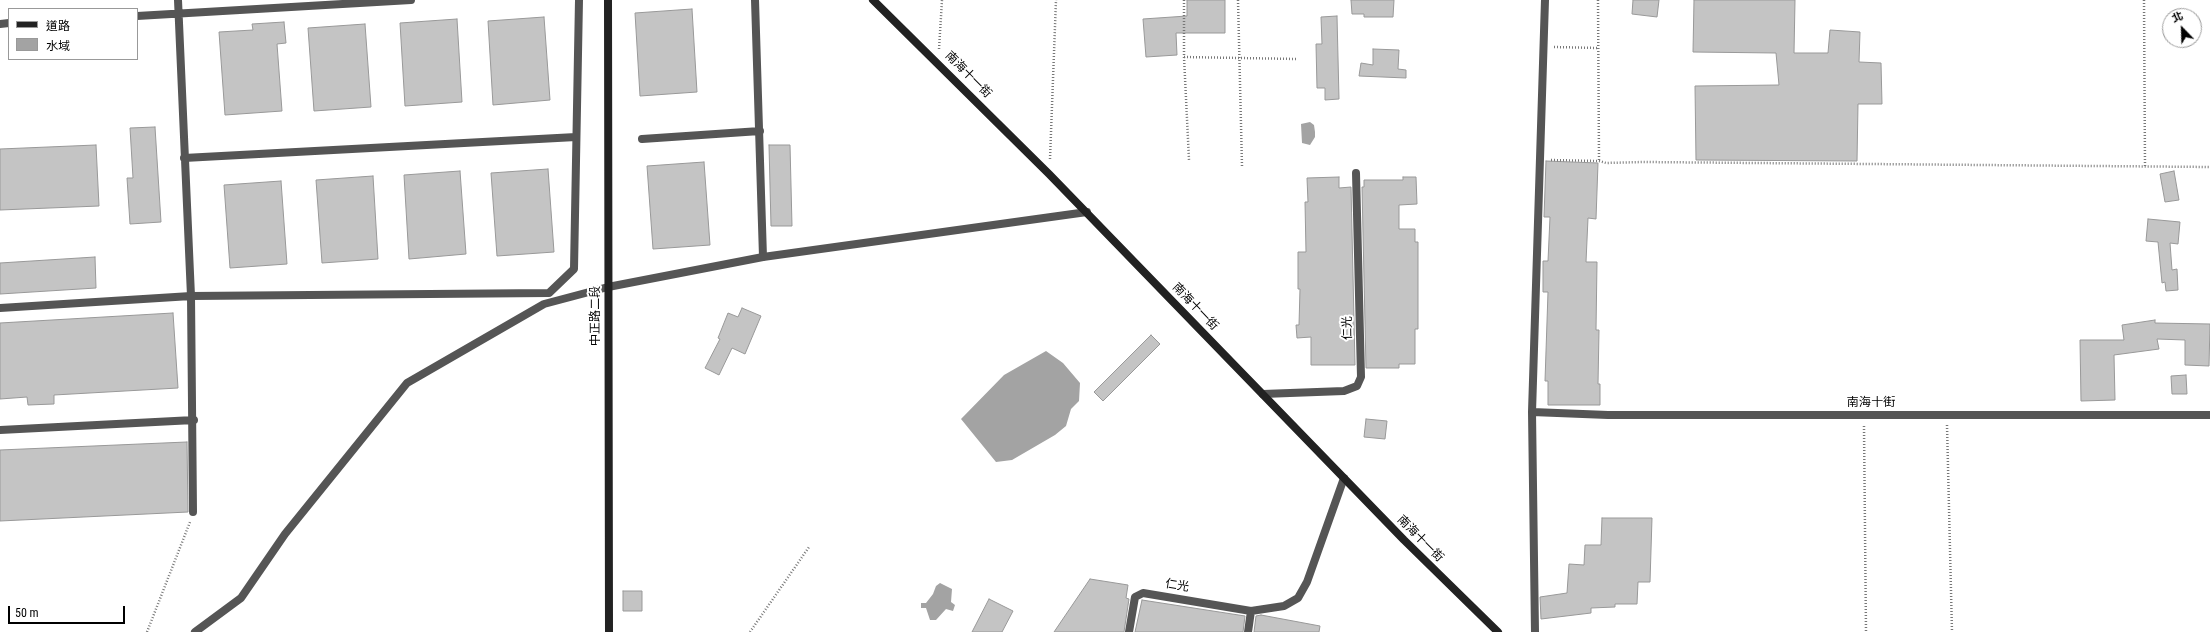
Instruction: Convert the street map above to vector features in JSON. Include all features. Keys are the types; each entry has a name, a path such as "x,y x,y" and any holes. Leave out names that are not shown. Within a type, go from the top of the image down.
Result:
{"street":[{"path":"178,0 191,296 194,420 193,512"},
{"path":"138,16 411,0"},
{"path":"0,308 191,296 549,293 574,269 579,0"},
{"name":"中正路二段","path":"608,0 610,632"},
{"path":"755,0 763,257"},
{"name":"南海十一街","path":"873,0 939,63 1049,174 1344,478 1498,632"},
{"path":"1535,632 1532,412 1545,46 1545,0"},
{"path":"642,139 760,131"},
{"path":"184,158 576,137"},
{"name":"仁光","path":"1262,394 1344,391 1356,386 1361,377 1356,173"},
{"path":"195,632 241,598 285,534 407,383 544,304 608,287 763,257 1086,212"},
{"name":"南海十街","path":"1532,412 1608,415 1864,416 2210,414"},
{"path":"0,430 194,420"},
{"name":"仁光","path":"1129,632 1135,597 1142,593 1251,611 1284,606 1298,598 1307,582 1344,478"},
{"path":"1248,632 1251,611"}],"path":[{"path":"939,63 942,0"},
{"path":"1049,174 1056,0"},
{"path":"1184,0 1184,57 1189,160"},
{"path":"1238,0 1242,166"},
{"path":"1598,0 1599,161"},
{"path":"2144,0 2145,166"},
{"path":"1545,46 1598,48"},
{"path":"1184,57 1296,59"},
{"path":"1541,160 1599,161 1606,163 1643,162 2210,167"},
{"path":"1947,415 1952,632"},
{"path":"1864,416 1866,632"},
{"path":"147,632 193,512"},
{"path":"750,632 809,547"}],"water":[{"path":"1310,122 1314,125 1315,137 1310,145 1302,143 1301,124"},
{"path":"1046,351 1063,363 1080,383 1079,401 1071,409 1066,426 1055,435 1012,460 996,462 961,419 1004,375"},
{"path":"940,583 952,589 951,602 955,605 953,611 946,609 936,620 930,620 926,608 921,608 921,603 926,603 933,594 936,586"}],"building":[{"path":"1187,0 1225,0 1225,33 1176,33 1177,55 1146,57 1143,19 1187,16"},
{"path":"1351,0 1394,0 1393,17 1364,17 1364,14 1352,14"},
{"path":"1633,0 1659,0 1657,17 1632,14"},
{"path":"1694,0 1795,0 1794,53 1828,53 1830,30 1860,32 1859,62 1881,63 1882,104 1858,104 1857,161 1696,160 1695,86 1779,85 1776,53 1693,52"},
{"path":"692,9 697,92 640,96 635,13"},
{"path":"1337,16 1339,99 1325,100 1325,88 1317,88 1316,44 1322,44 1321,17"},
{"path":"544,17 550,100 493,105 488,21"},
{"path":"457,19 462,102 405,106 400,23"},
{"path":"284,22 286,43 277,44 282,111 225,115 219,32 253,30 252,24"},
{"path":"365,24 371,107 314,111 308,28"},
{"path":"1373,49 1399,50 1398,69 1406,70 1406,78 1359,76 1361,63 1373,65"},
{"path":"155,127 161,222 130,224 127,178 133,178 130,128"},
{"path":"96,145 99,206 0,210 0,149"},
{"path":"769,145 790,145 792,226 771,226"},
{"path":"1546,161 1598,163 1596,219 1588,218 1586,262 1597,262 1596,330 1599,330 1598,384 1600,384 1600,405 1548,405 1548,381 1545,381 1548,292 1543,292 1543,261 1548,261 1550,217 1544,217"},
{"path":"704,162 710,245 653,249 647,166"},
{"path":"548,169 554,252 497,256 491,173"},
{"path":"460,171 466,254 409,259 404,175"},
{"path":"2174,171 2179,200 2165,202 2160,174"},
{"path":"373,176 378,259 322,263 316,180"},
{"path":"1339,177 1339,188 1351,187 1355,365 1311,365 1311,337 1297,338 1296,325 1299,325 1300,289 1298,289 1298,252 1306,252 1305,202 1308,202 1307,178"},
{"path":"1403,177 1416,177 1417,204 1399,205 1399,229 1415,229 1415,242 1418,242 1418,329 1415,329 1415,364 1399,364 1399,368 1366,368 1362,187 1364,187 1364,180 1403,180"},
{"path":"281,181 287,264 230,268 224,185"},
{"path":"2148,219 2180,222 2178,244 2170,243 2172,270 2177,269 2178,290 2166,291 2165,282 2162,283 2158,242 2146,241"},
{"path":"95,257 96,288 0,294 0,263"},
{"path":"742,308 761,316 745,354 732,348 719,375 705,368 720,339 718,338 728,313 738,317"},
{"path":"173,313 178,388 54,395 54,404 28,405 27,397 0,399 0,323"},
{"path":"2155,320 2155,323 2210,324 2209,366 2185,365 2185,340 2157,339 2159,349 2114,355 2115,400 2081,401 2080,340 2124,340 2122,325"},
{"path":"1151,335 1160,344 1103,401 1094,392"},
{"path":"2186,375 2187,394 2172,394 2171,376"},
{"path":"1366,419 1387,421 1385,439 1364,437"},
{"path":"187,442 188,512 0,521 0,450"},
{"path":"1602,518 1652,518 1650,582 1638,582 1637,604 1615,604 1615,607 1591,608 1591,613 1541,619 1540,597 1567,593 1569,564 1584,565 1585,545 1601,545"},
{"path":"1090,579 1128,585 1126,598 1129,599 1124,632 1054,632"},
{"path":"623,591 642,591 642,611 623,611"},
{"path":"989,599 1013,611 1002,632 972,632"},
{"path":"1142,600 1245,616 1243,632 1135,632"},
{"path":"1261,615 1320,626 1319,632 1254,632 1256,616"}]}
